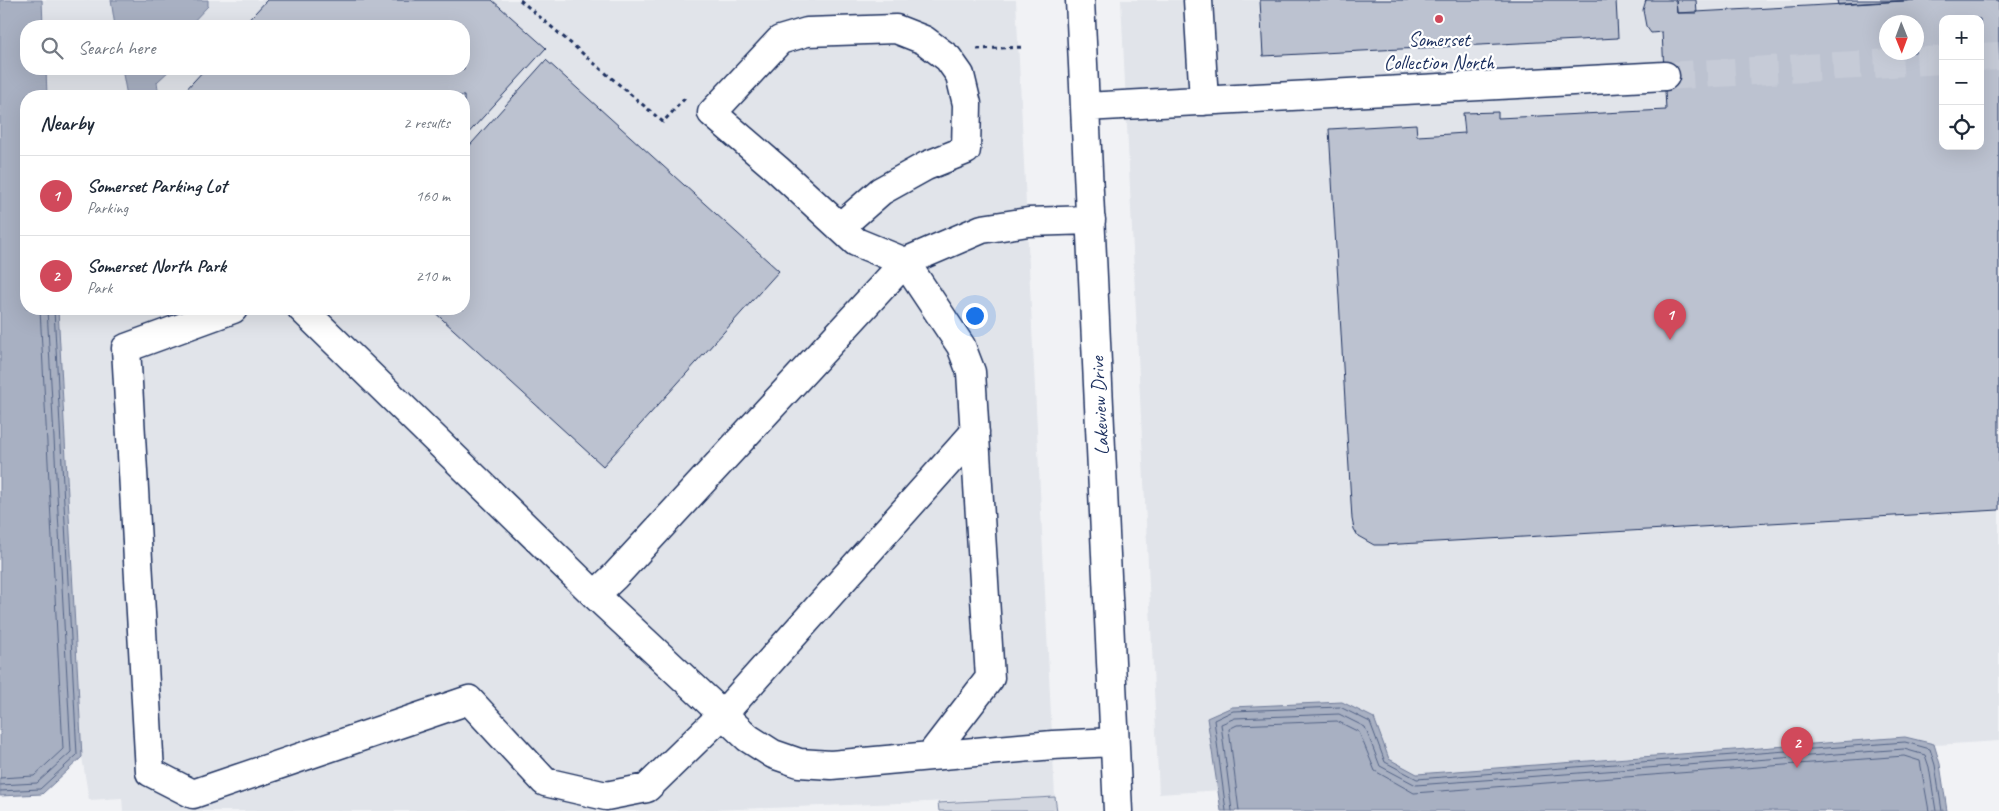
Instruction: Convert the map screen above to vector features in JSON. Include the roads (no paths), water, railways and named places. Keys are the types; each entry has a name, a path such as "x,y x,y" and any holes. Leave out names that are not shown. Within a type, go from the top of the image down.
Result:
{"street":[{"name":"Lakeview Drive","path":"1080,0 1118,811"},
{"path":"1198,0 1204,101"},
{"path":"840,227 881,191 926,166 966,150 967,104 960,75 948,58 924,40 896,29 807,32 780,40 712,113 777,169 856,242 905,262 961,346 971,372 990,678 930,756"},
{"path":"1085,106 1665,76"},
{"path":"595,595 615,576 905,262 982,229 1028,222 1090,220"},
{"path":"217,315 126,348 150,772 193,794 469,700 545,782 606,796 647,788 724,714 975,432"},
{"path":"308,315 595,595 748,738 773,754 799,764 831,765 1053,745 1114,742"}],"water":[{"path":"0,0 42,0 43,20 20,20 20,75 46,75 47,90 20,90 20,315 58,315 82,757 42,794 0,796"},
{"path":"111,0 208,0 208,6 195,20 114,20"},
{"path":"123,75 165,75 157,82 158,90 126,90"},
{"path":"1342,702 1374,718 1389,759 1417,774 1905,737 1934,744 1940,764 1947,811 1221,811 1207,718 1232,707"}],"tunnel":[{"path":"1984,57 1999,56"},
{"path":"1665,76 1939,60"}],"place":[{"name":"Somerset Collection North","path":"1439,19"},
{"name":"Somerset Parking Lot","path":"1670,340"},
{"name":"Somerset North Park","path":"1797,768"}]}
